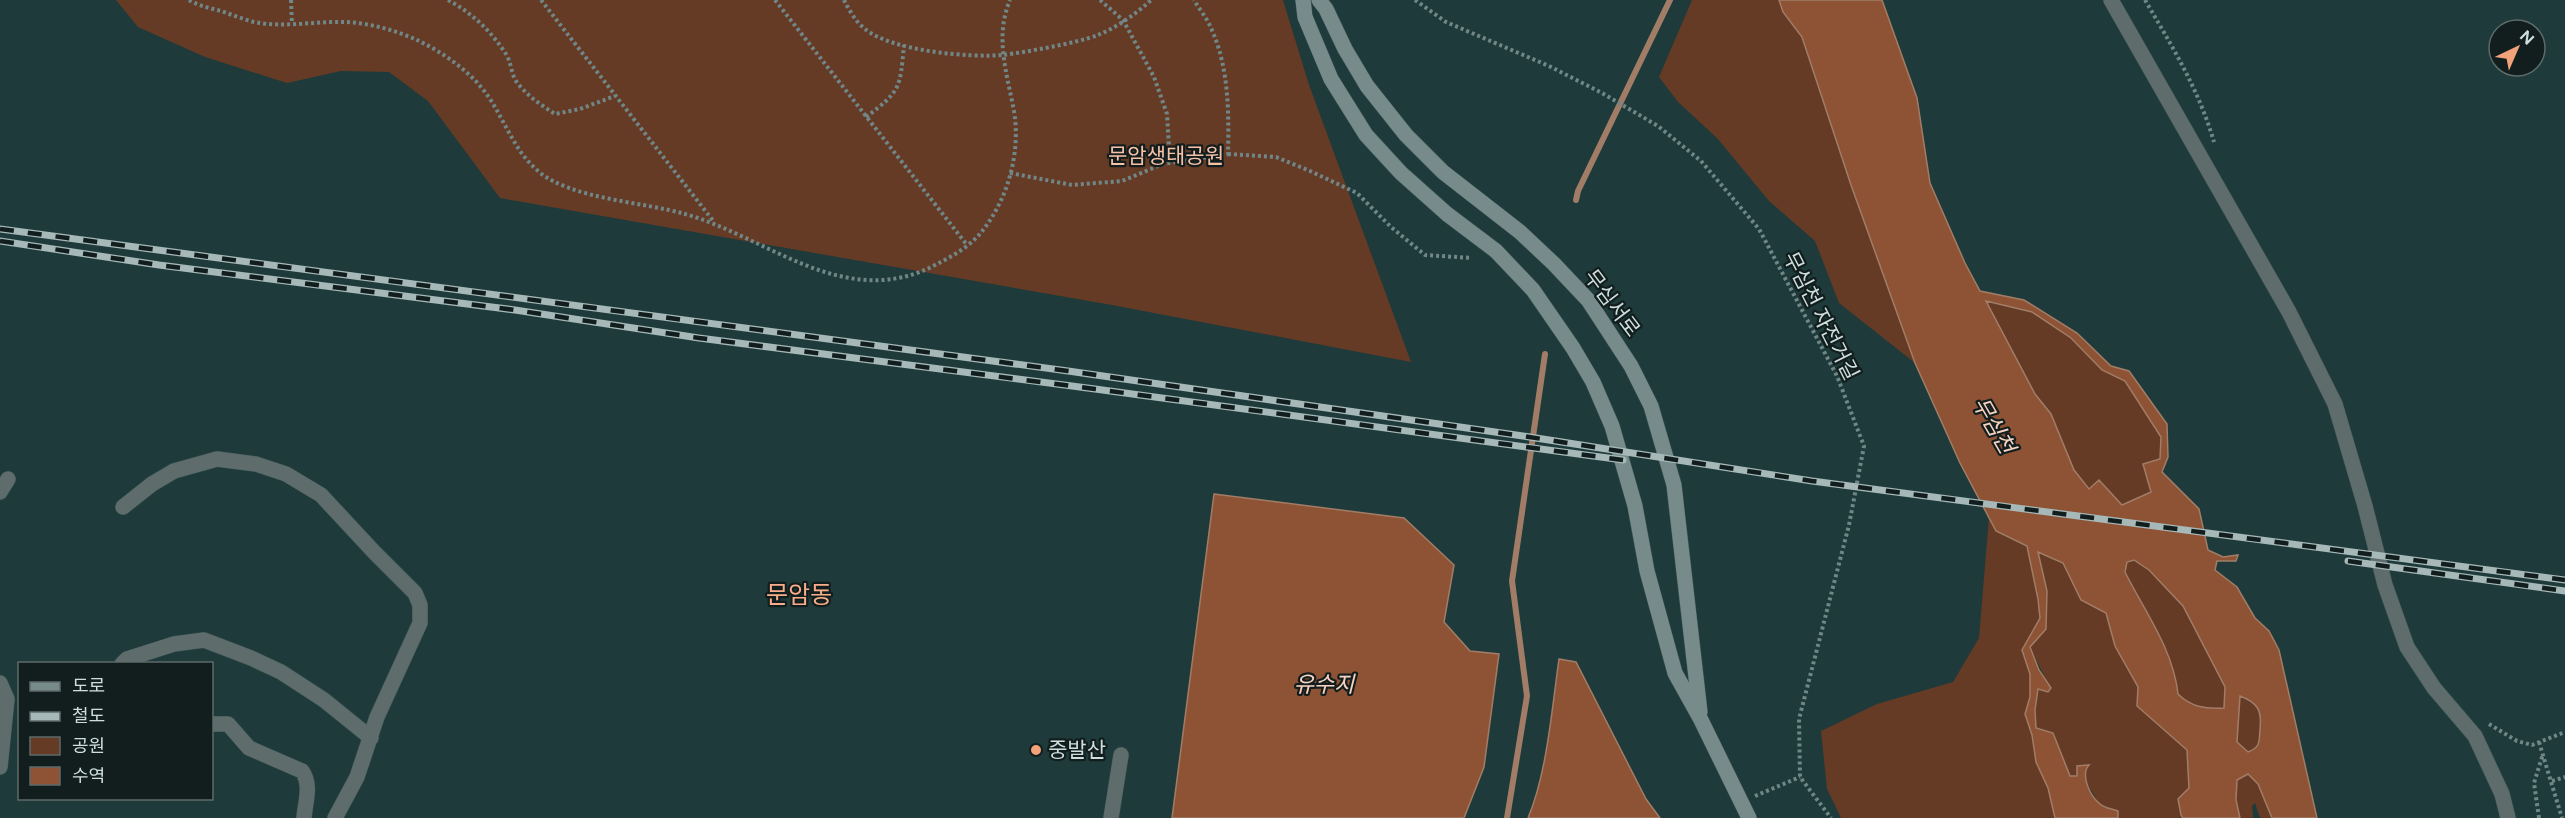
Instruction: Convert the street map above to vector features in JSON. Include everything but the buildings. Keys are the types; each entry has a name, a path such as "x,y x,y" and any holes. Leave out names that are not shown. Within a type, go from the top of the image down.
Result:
{"street":[{"name":"무심서로","path":"1303,0 1305,17 1331,80 1366,135 1401,173 1447,214 1496,251 1533,290 1574,348 1593,382 1612,426 1629,483 1647,571 1675,673 1700,718 1749,818"},
{"name":"무심서로","path":"1319,0 1367,86 1406,135 1443,172 1520,232 1554,264 1588,300 1631,366 1651,406 1674,485 1700,718"},
{"path":"2111,0 2289,312 2335,404 2385,585 2407,648 2434,688 2475,736 2502,794 2508,818"},
{"path":"123,507 152,484 174,471 217,459 256,464 286,474 321,495 415,593 420,605 420,622 377,717 357,777 335,818"},
{"path":"123,662 174,644 204,640 251,658 303,685 371,738"},
{"path":"0,684 7,699 0,767"},
{"path":"213,724 228,724 249,748 302,771 308,788 304,818"},
{"path":"1111,818 1121,755"}],"path":[{"path":"189,0 254,22 292,24 347,22 390,30 417,40 442,53 482,88 520,153 540,173 563,185 683,213 714,223 738,232 800,265 842,277 887,280 917,275 960,251 982,232 1005,189 1010,173 1015,137 1014,109 1003,55 1005,12 1010,0"},
{"path":"291,0 292,24"},
{"path":"448,0 470,12 488,30 508,56 515,79 534,100 555,114 615,96"},
{"path":"541,0 714,223"},
{"path":"775,0 967,245"},
{"path":"843,0 866,30 881,39 944,52 1003,55 1097,35 1151,0"},
{"path":"1100,0 1123,20 1154,77 1167,114 1170,164"},
{"path":"1194,0 1211,29 1220,58 1229,101 1228,154"},
{"name":"무심천 자전거길","path":"1415,0 1446,22 1549,66 1602,93 1658,126 1701,161 1759,229 1837,376 1864,446 1849,525 1799,719 1800,777"},
{"path":"2145,0 2180,60 2205,111 2217,153"},
{"path":"866,117 891,98 898,88 904,45"},
{"path":"1010,173 1072,185 1122,181 1170,164 1228,154 1276,157 1357,193 1391,227 1425,255 1472,258"},
{"path":"2466,725 2489,724 2517,741 2532,745 2565,732"},
{"path":"2539,742 2562,818"},
{"path":"2539,818 2535,783 2543,754"},
{"path":"1741,802 1800,777 1831,818"},
{"path":"2552,781 2565,777"}],"green space":[{"name":"문암생태공원","path":"116,0 1283,0 1309,85 1411,362 1112,305 500,198 428,101 389,72 341,71 287,83 205,57 138,27"},
{"path":"1692,0 1779,0 1783,12 1802,37 1851,185 1915,363 1839,303 1815,241 1769,201 1717,138 1678,102 1659,77"},
{"path":"1985,301 2031,312 2071,338 2102,370 2125,381 2161,437 2160,459 2152,491 2122,505 2099,480 2089,490 2074,470 2051,414 2035,394"},
{"path":"1989,517 1996,531 2027,546 2040,618 2022,650 2030,674 2030,697 2025,714 2032,735 2036,762 2048,788 2055,818 1841,818 1827,789 1821,731 1877,704 1953,682 1979,638"},
{"path":"2037,551 2063,563 2081,600 2106,613 2115,646 2138,687 2137,706 2187,750 2189,788 2181,815 2183,818 2118,818 2118,811 2099,804 2084,778 2088,766 2077,776 2070,777 2053,733 2036,728 2035,710 2039,688 2050,688 2030,647 2046,628 2047,591"},
{"path":"2134,560 2149,570 2183,606 2225,687 2224,708 2199,706 2188,702 2178,694 2175,677 2164,646 2125,572 2127,562"},
{"path":"2240,696 2256,706 2263,718 2261,743 2248,752 2237,742"},
{"path":"2249,773 2258,784 2272,818 2260,818 2255,803 2252,806 2253,818 2240,818 2236,800 2237,780"}],"water":[{"name":"무심천","path":"1779,0 1882,0 1917,98 1930,183 1965,263 1980,291 2024,300 2077,333 2111,366 2129,371 2167,424 2168,457 2162,472 2199,509 2208,550 2223,557 2238,555 2236,561 2217,561 2215,570 2237,587 2255,618 2269,631 2279,650 2317,818 2272,818 2258,784 2248,774 2237,780 2236,800 2240,818 2183,818 2178,799 2189,788 2187,750 2137,706 2138,687 2115,646 2106,613 2081,600 2063,563 2038,552 2047,591 2046,629 2030,647 2039,670 2051,688 2048,692 2038,689 2035,710 2036,728 2053,733 2070,776 2077,776 2077,766 2089,765 2086,769 2086,780 2093,796 2102,805 2118,811 2118,818 2055,818 2048,788 2036,762 2032,735 2025,714 2030,697 2030,674 2022,650 2040,618 2027,546 1996,531 1960,463 1915,363 1851,185 1802,37 1783,12","holes":["1986,301 2032,312 2071,338 2102,370 2125,381 2161,437 2160,459 2143,464 2151,492 2122,505 2099,480 2089,489 2074,470 2051,414 2035,394","2134,560 2149,570 2183,606 2225,687 2224,708 2199,706 2188,702 2178,694 2175,677 2164,646 2125,572 2127,562","2240,696 2251,701 2259,712 2260,737 2257,746 2248,752 2237,742"]},
{"name":"유수지","path":"1214,494 1404,518 1454,565 1444,622 1470,651 1499,654 1484,767 1464,818 1172,818"},
{"path":"1559,659 1576,662 1646,799 1660,818 1528,818 1544,761"}],"waterway":[{"path":"1576,200 1578,191 1670,0"},
{"path":"1507,818 1527,696 1512,581 1545,354"}],"railway":[{"path":"0,229 1068,371 1523,436 1812,481 2565,580"},
{"path":"0,241 159,265 515,310 699,338 1623,460"},
{"path":"2348,561 2565,591"}],"place":[{"name":"중발산","path":"1036,750"}],"district":[{"name":"문암동","path":"799,595"}]}
